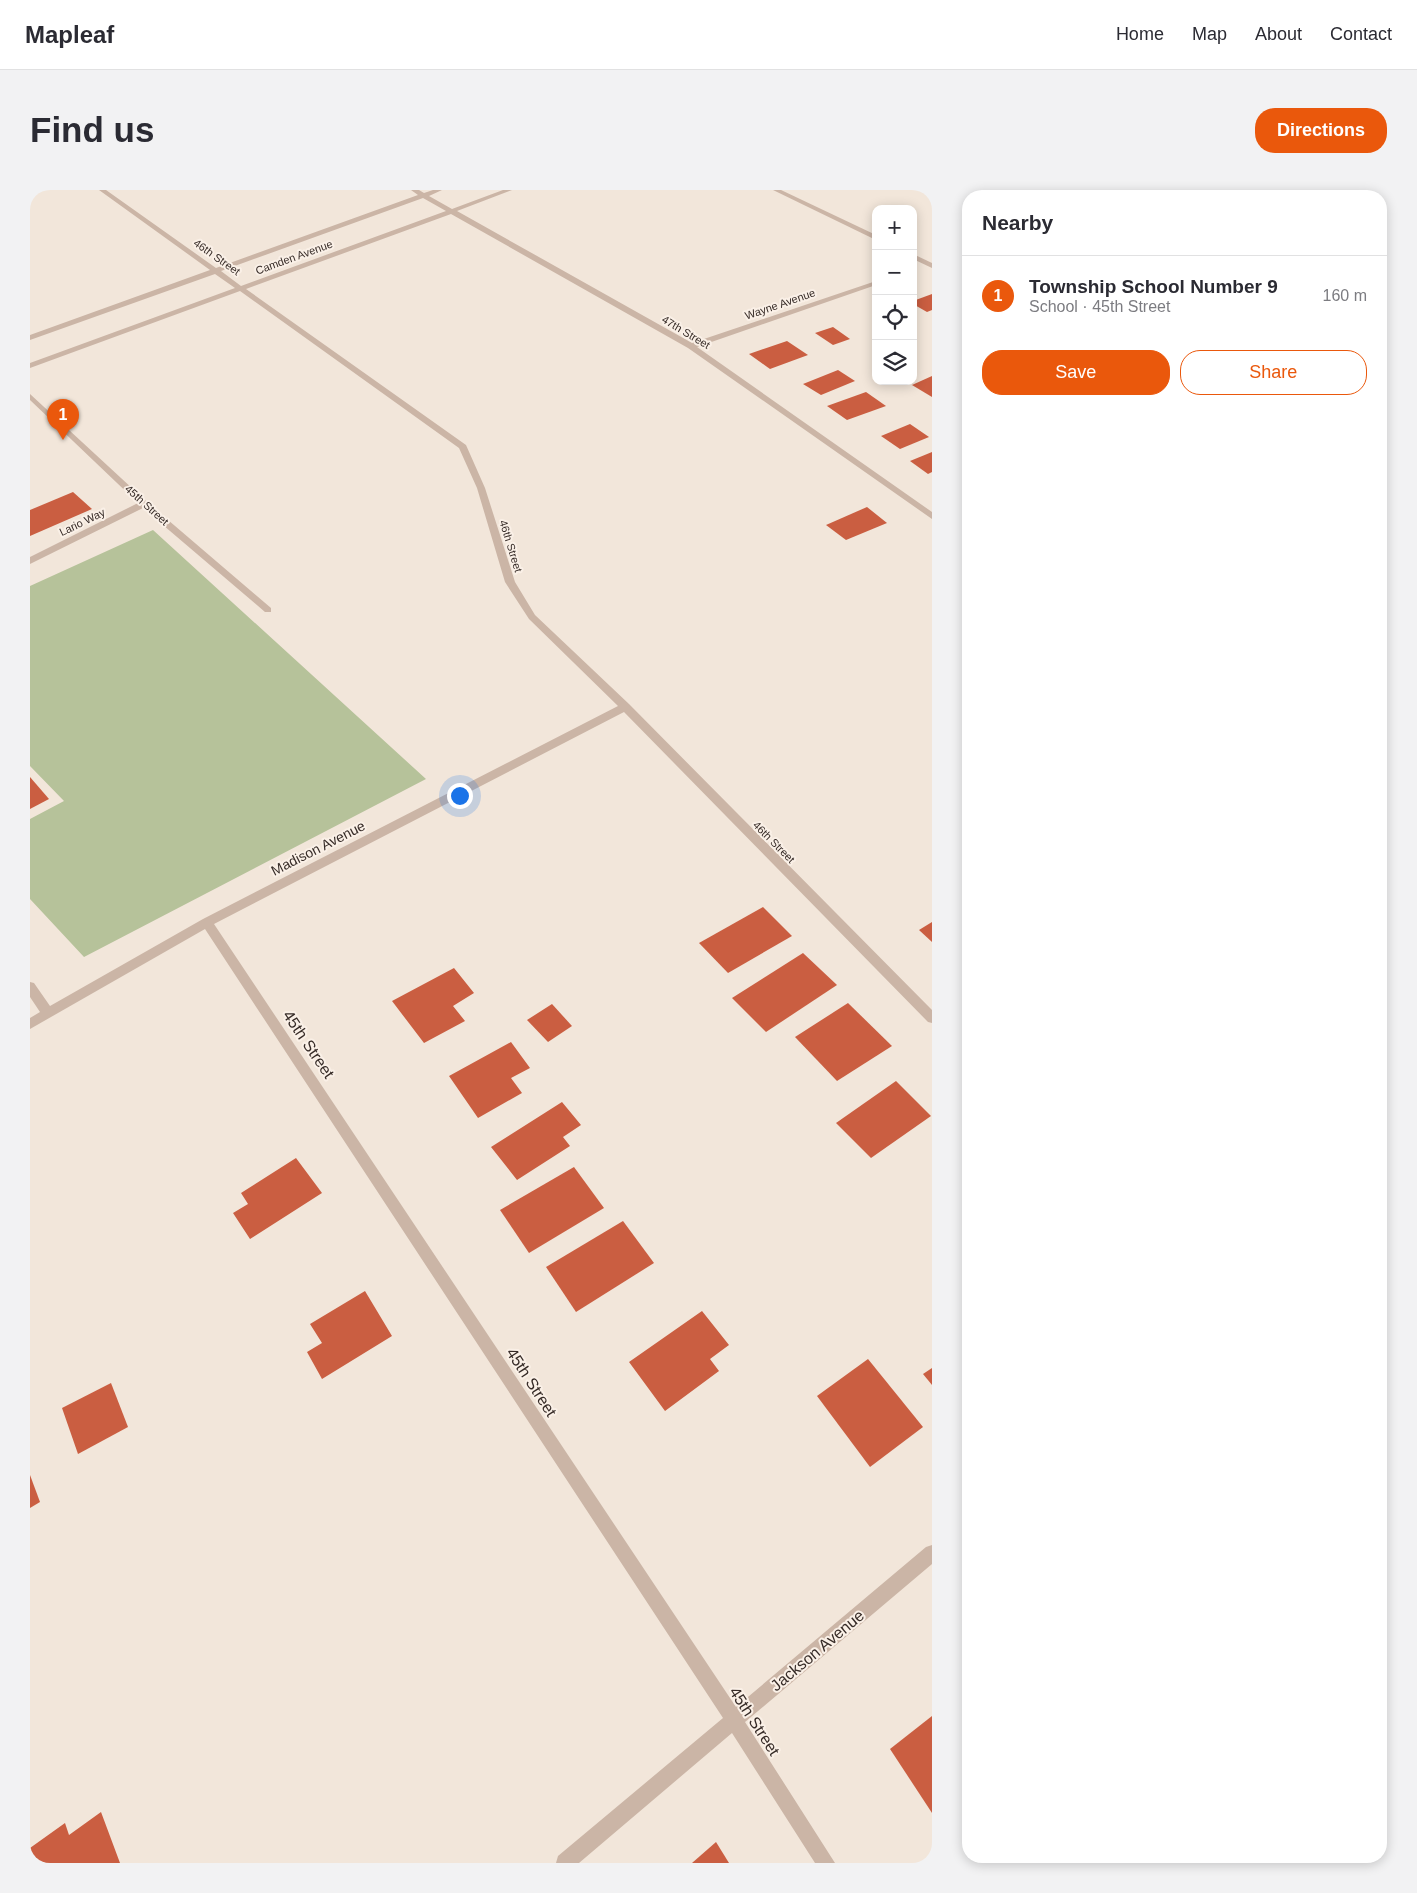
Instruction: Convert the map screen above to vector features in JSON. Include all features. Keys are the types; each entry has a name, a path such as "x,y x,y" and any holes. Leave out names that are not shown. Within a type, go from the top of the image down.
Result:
{"street":[{"name":"46th Street","path":"102,190 464,447 481,488 510,582 532,617 624,707 932,1018"},
{"name":"47th Street","path":"414,190 691,346 932,516"},
{"name":"Camden Avenue","path":"30,338 439,190"},
{"name":"Camden Avenue","path":"30,366 509,190"},
{"path":"776,190 872,236"},
{"path":"917,258 931,264"},
{"path":"921,267 931,264"},
{"name":"Wayne Avenue","path":"691,346 872,284"},
{"name":"45th Street","path":"30,396 144,504 268,610"},
{"name":"Lario Way","path":"30,561 144,504"},
{"name":"Madison Avenue","path":"30,1024 207,922 624,707"},
{"name":"45th Street","path":"207,922 734,1720 826,1863"},
{"path":"30,987 48,1013"},
{"name":"Jackson Avenue","path":"565,1863 932,1553"}],"green space":[{"path":"153,530 426,779 84,957 30,899 30,819 64,801 30,766 30,586"}],"building":[{"path":"932,294 932,310 927,312 917,306 917,300"},
{"path":"833,327 850,339 833,345 815,333"},
{"path":"787,341 808,355 770,369 749,354"},
{"path":"838,370 855,381 821,395 803,384"},
{"path":"932,376 932,397 912,385 917,385 917,383"},
{"path":"866,392 886,406 847,420 827,406"},
{"path":"910,424 929,437 900,449 881,436"},
{"path":"932,452 932,472 928,474 910,461"},
{"path":"73,492 92,509 30,536 30,510"},
{"path":"867,507 887,523 846,540 826,525"},
{"path":"30,777 49,799 30,809"},
{"path":"763,907 792,936 728,973 699,943"},
{"path":"932,922 932,942 919,930"},
{"path":"803,953 837,985 766,1032 732,998"},
{"path":"454,968 474,993 453,1006 465,1021 424,1043 392,1001"},
{"path":"848,1003 892,1046 837,1081 795,1037"},
{"path":"552,1004 572,1026 548,1042 527,1020"},
{"path":"511,1042 530,1068 511,1078 522,1093 478,1118 449,1076"},
{"path":"896,1081 931,1116 871,1158 836,1123"},
{"path":"562,1102 581,1125 563,1137 570,1146 517,1180 491,1147"},
{"path":"296,1158 322,1193 250,1239 233,1213 248,1204 241,1193"},
{"path":"574,1167 604,1208 529,1253 500,1210"},
{"path":"623,1221 654,1263 576,1312 546,1267"},
{"path":"365,1291 392,1336 322,1379 307,1352 322,1343 310,1324"},
{"path":"702,1311 729,1345 710,1359 719,1371 665,1411 629,1362"},
{"path":"868,1359 923,1427 870,1467 817,1396"},
{"path":"932,1368 932,1385 923,1374"},
{"path":"111,1383 128,1427 78,1454 62,1408"},
{"path":"30,1475 40,1502 30,1508"},
{"path":"932,1716 932,1813 890,1749"},
{"path":"101,1812 120,1863 30,1863 30,1848 65,1823 69,1835"},
{"path":"716,1842 729,1863 692,1863"}],"place":[{"name":"Township School Number 9","path":"63,440"}]}
